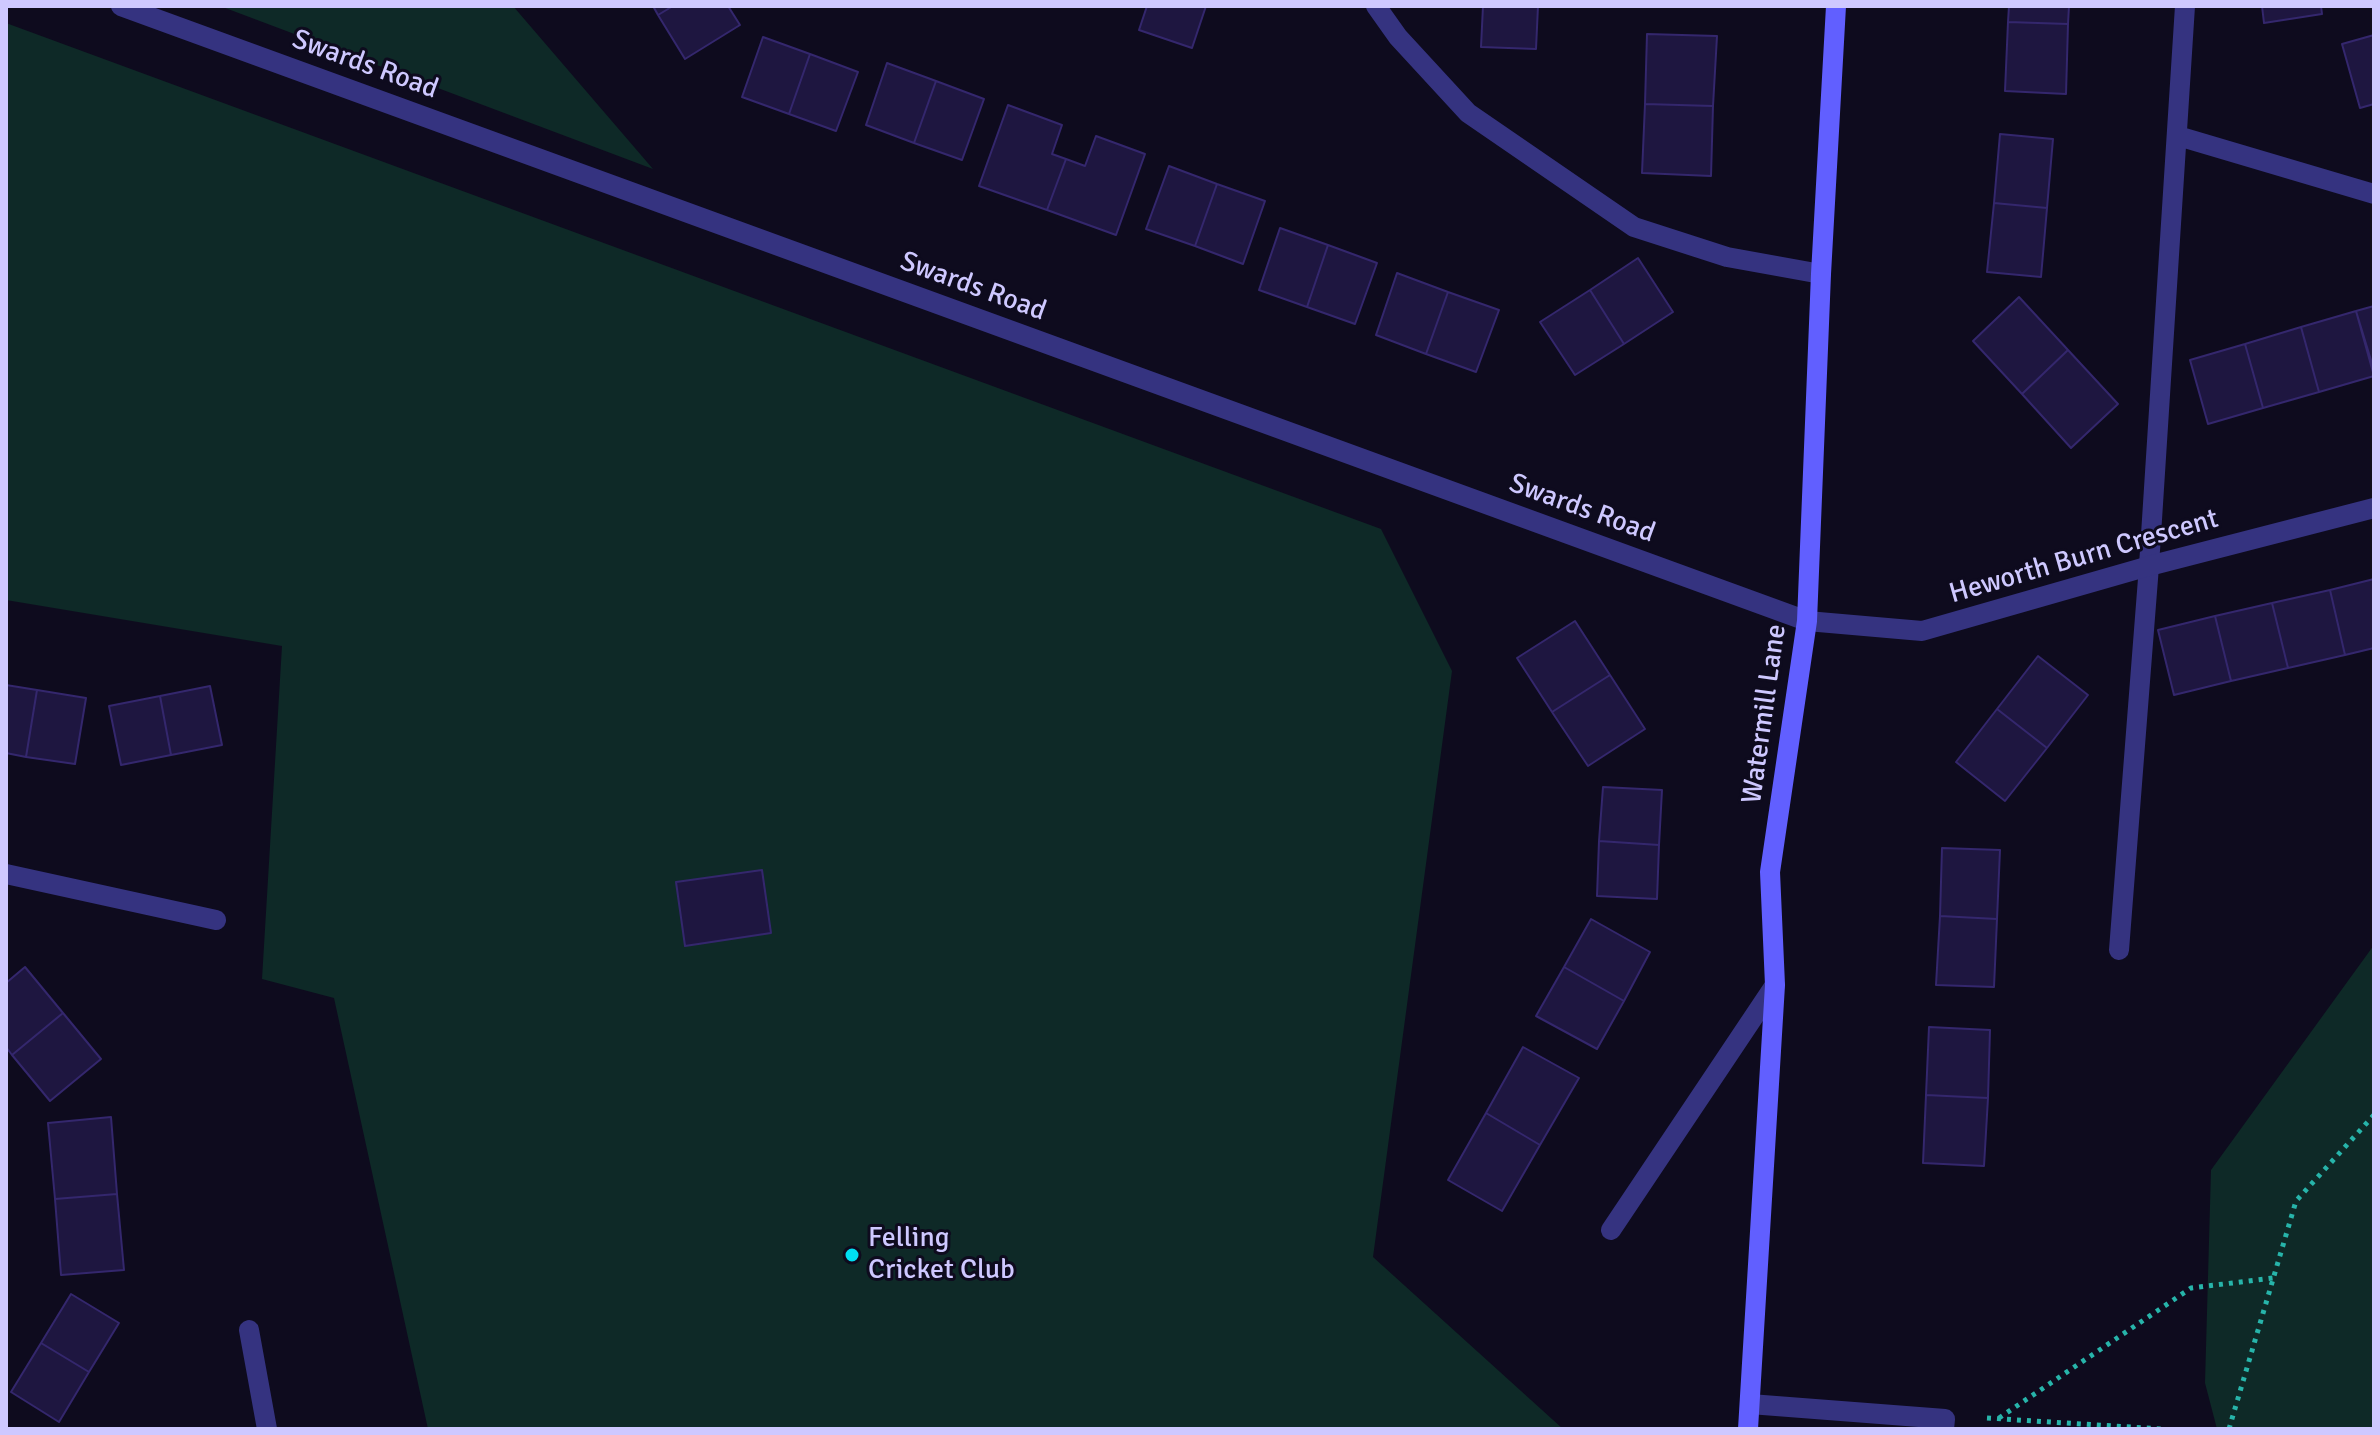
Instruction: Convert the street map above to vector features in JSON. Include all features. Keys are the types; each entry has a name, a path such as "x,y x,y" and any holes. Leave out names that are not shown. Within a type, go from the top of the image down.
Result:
{"street":[{"name":"Swards Road","path":"121,6 1807,621"},
{"path":"1376,6 1398,37 1468,113 1634,227 1727,257 1821,274"},
{"name":"Watermill Lane","path":"1748,1429 1775,985 1770,872 1807,621 1836,6"},
{"path":"2119,950 2149,566 2185,6"},
{"path":"2178,136 2374,194"},
{"name":"Heworth Burn Crescent","path":"1807,621 1922,631 2149,566 2374,508"},
{"path":"6,874 216,920"},
{"path":"1611,1230 1775,985"},
{"path":"249,1330 267,1429"},
{"path":"1750,1404 1945,1419 1944,1429"}],"path":[{"path":"2229,1429 2296,1201 2374,1115"},
{"path":"2162,1429 1999,1418 2191,1288 2273,1278"}],"green space":[{"path":"220,6 513,6 653,169"},
{"path":"6,23 1381,529 1452,671 1373,1257 1563,1429 428,1429 334,998 262,979 282,646 6,600"},
{"path":"2374,945 2374,1429 2217,1429 2205,1383 2211,1170"}],"building":[{"path":"653,6 673,6 658,15"},
{"path":"673,6 728,6 740,25 685,59 658,15"},
{"path":"1147,6 1206,6 1192,48 1139,30"},
{"path":"1483,6 1538,6 1536,49 1481,47"},
{"path":"2009,6 2069,6 2068,24 2008,22"},
{"path":"2262,6 2321,6 2322,14 2264,23"},
{"path":"2008,22 2068,24 2066,94 2005,91"},
{"path":"1647,34 1717,36 1713,106 1645,104"},
{"path":"2374,35 2374,104 2360,108 2342,44"},
{"path":"763,37 810,54 789,114 742,97"},
{"path":"810,54 858,72 836,131 789,114"},
{"path":"887,63 936,81 914,143 866,125"},
{"path":"936,81 984,99 962,160 914,143"},
{"path":"1645,104 1713,106 1711,176 1642,173"},
{"path":"1008,105 1062,125 1052,154 1066,159 1047,210 979,186"},
{"path":"2000,134 2053,139 2047,208 1994,203"},
{"path":"1096,136 1145,154 1116,235 1047,210 1066,159 1085,166"},
{"path":"1169,166 1217,184 1195,246 1146,229"},
{"path":"1217,184 1265,201 1243,264 1195,246"},
{"path":"1994,203 2047,208 2041,277 1987,272"},
{"path":"1280,228 1328,245 1307,307 1259,290"},
{"path":"1328,245 1377,263 1355,324 1307,307"},
{"path":"1638,258 1673,312 1624,344 1590,290"},
{"path":"1397,273 1448,292 1426,354 1376,335"},
{"path":"1590,290 1624,344 1575,375 1540,322"},
{"path":"1448,292 1499,310 1476,372 1426,354"},
{"path":"2019,297 2068,350 2022,394 1973,341"},
{"path":"2374,306 2374,370 2356,311"},
{"path":"2356,311 2374,376 2319,392 2301,327"},
{"path":"2301,327 2319,392 2263,408 2245,344"},
{"path":"2245,344 2263,408 2208,424 2190,360"},
{"path":"2068,350 2118,404 2071,448 2022,394"},
{"path":"2374,579 2374,648 2345,655 2330,590"},
{"path":"2330,590 2345,655 2288,668 2272,603"},
{"path":"2272,603 2288,668 2231,681 2215,616"},
{"path":"2215,616 2231,681 2174,695 2158,630"},
{"path":"1575,621 1610,675 1552,712 1517,658"},
{"path":"2038,656 2088,695 2047,748 1997,709"},
{"path":"1610,675 1645,729 1588,766 1552,712"},
{"path":"6,685 37,690 26,757 6,753"},
{"path":"210,686 222,745 171,755 160,696"},
{"path":"37,690 86,698 75,764 26,757"},
{"path":"160,696 171,755 121,765 109,706"},
{"path":"1997,709 2047,748 2005,801 1956,762"},
{"path":"1603,787 1662,790 1659,845 1599,841"},
{"path":"1599,841 1659,845 1657,899 1597,896"},
{"path":"1942,848 2000,850 1997,919 1940,916"},
{"path":"762,870 771,933 685,946 676,882"},
{"path":"1940,916 1997,919 1994,987 1936,985"},
{"path":"1591,919 1650,952 1624,1001 1564,967"},
{"path":"25,967 63,1013 12,1055 6,1047 6,983"},
{"path":"1564,967 1624,1001 1597,1049 1536,1016"},
{"path":"63,1013 101,1059 50,1101 12,1055"},
{"path":"1929,1027 1990,1030 1988,1098 1926,1095"},
{"path":"1523,1047 1579,1078 1540,1145 1486,1113"},
{"path":"1926,1095 1988,1098 1984,1166 1923,1163"},
{"path":"1486,1113 1540,1145 1502,1211 1448,1180"},
{"path":"111,1117 117,1194 55,1199 48,1123"},
{"path":"117,1194 124,1270 61,1275 55,1199"},
{"path":"71,1294 119,1323 89,1372 41,1343"},
{"path":"41,1343 89,1372 59,1422 11,1392"}],"place":[{"name":"Felling Cricket Club","path":"852,1255"}]}
